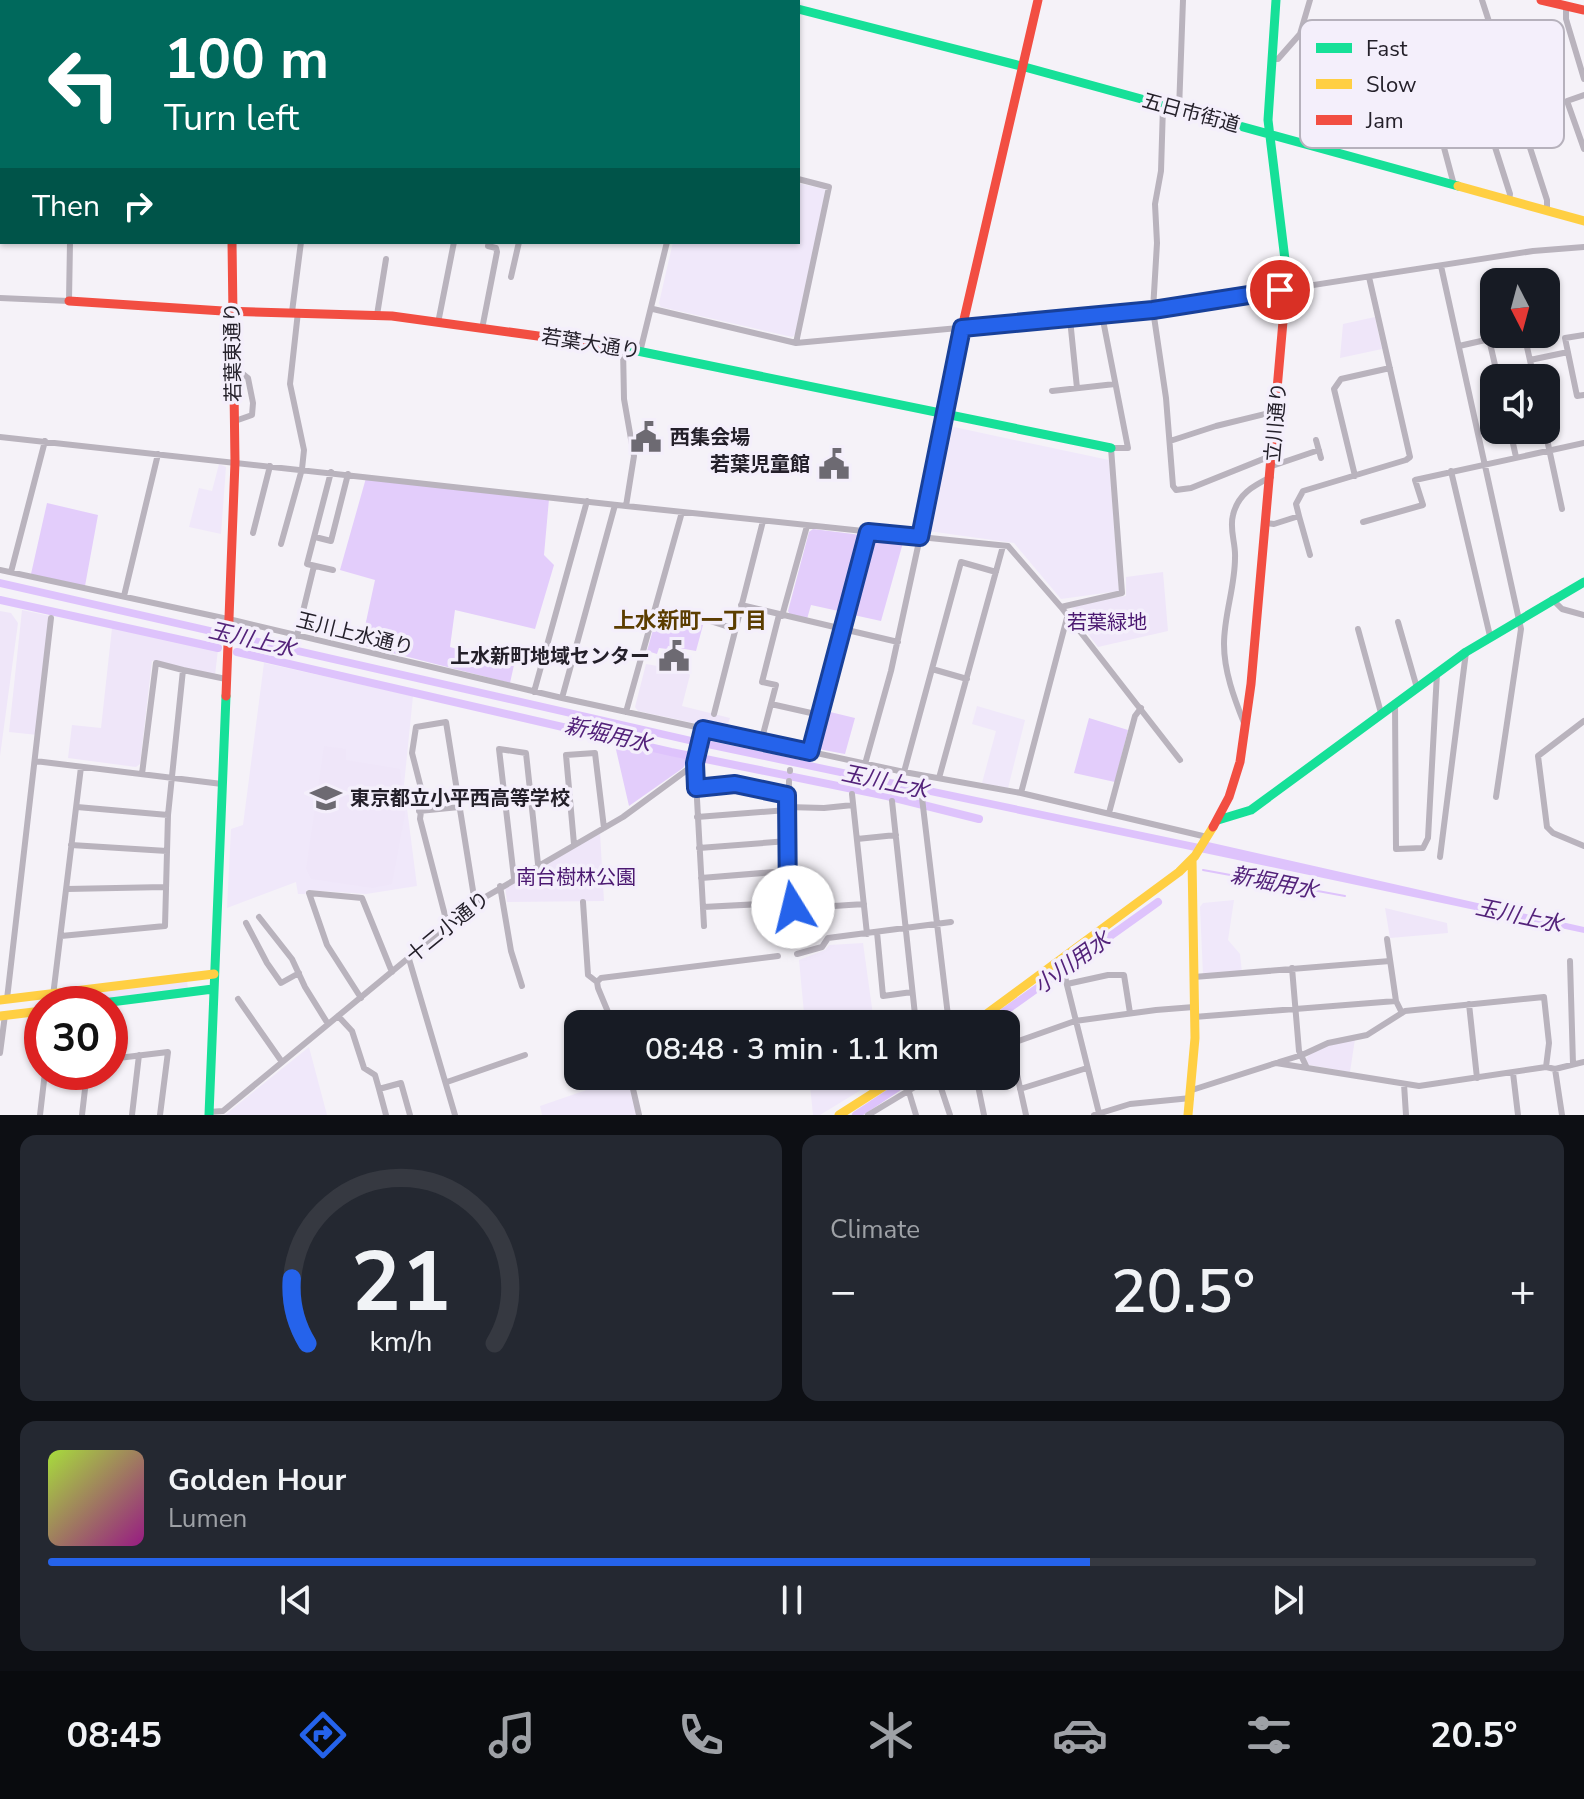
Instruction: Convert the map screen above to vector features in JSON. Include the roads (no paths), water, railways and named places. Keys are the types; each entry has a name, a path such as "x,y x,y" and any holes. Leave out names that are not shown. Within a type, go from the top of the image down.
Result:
{"street":[{"path":"865,764 898,642 962,328 1038,0"},
{"path":"1179,110 1183,0"},
{"name":"立川通り","path":"1194,857 1218,820 1240,762 1246,729 1273,455 1288,288 1268,120 1276,0"},
{"path":"1304,20 1310,0"},
{"path":"1482,0 1489,20"},
{"path":"1541,0 1584,10"},
{"path":"1566,6 1566,19 1584,79"},
{"name":"五日市街道","path":"800,10 1300,142"},
{"path":"1271,59 1281,56 1300,33"},
{"path":"1584,95 1567,101 1584,149"},
{"path":"1163,106 1161,171 1155,204 1157,243 1153,310 1173,486 1176,490 1212,481 1273,455"},
{"name":"五日市街道","path":"1321,148 1584,221"},
{"path":"1443,148 1454,185"},
{"path":"1495,148 1510,194 1509,200"},
{"path":"1530,148 1548,204 1547,210"},
{"path":"796,343 829,187 800,180"},
{"path":"0,298 69,301 70,244"},
{"name":"若葉東通り","path":"209,1114 235,462 232,244"},
{"path":"281,544 302,469 304,450 290,384 301,244"},
{"path":"438,323 454,244"},
{"path":"482,329 497,252 488,244"},
{"path":"511,277 519,244"},
{"path":"640,352 667,244"},
{"path":"653,309 796,343 1153,310 1533,251 1584,247"},
{"path":"497,252 516,256"},
{"path":"377,315 386,259"},
{"path":"1441,266 1521,629 1496,797"},
{"path":"1310,555 1296,504 1303,491 1410,457 1369,277"},
{"name":"若葉大通り","path":"69,301 233,311 377,315 623,348 1111,448"},
{"path":"1061,607 1122,593 1111,448 1128,448 1102,315"},
{"path":"1070,319 1077,388"},
{"path":"1584,335 1565,338 1577,396 1584,395"},
{"path":"1459,346 1480,341"},
{"path":"623,348 624,399 634,456 626,506"},
{"path":"1527,348 1531,364"},
{"path":"1530,360 1568,352"},
{"path":"233,366 248,378 253,409 252,415 235,421"},
{"path":"1355,476 1334,389 1341,379 1390,368"},
{"path":"1052,391 1115,384"},
{"path":"1170,441 1277,411"},
{"path":"0,437 1003,546 1012,549 1068,614 1180,760"},
{"path":"1246,729 1231,690 1224,645 1236,561 1231,534 1232,515 1249,488 1271,472 1320,454 1316,440"},
{"path":"11,572 45,441"},
{"path":"1363,522 1423,505 1415,480 1584,443"},
{"path":"1513,444 1516,457"},
{"path":"1548,444 1562,509"},
{"path":"124,596 158,454"},
{"path":"253,533 270,466"},
{"path":"1451,471 1490,636"},
{"path":"331,472 307,563 333,570"},
{"path":"315,537 331,541 348,474"},
{"path":"534,692 587,501"},
{"path":"562,698 615,505"},
{"path":"626,712 682,512"},
{"path":"1266,523 1274,524 1299,516"},
{"path":"714,714 763,521"},
{"path":"761,742 776,685 762,682 807,526"},
{"path":"810,752 868,532"},
{"path":"939,778 1003,546"},
{"path":"904,772 961,562 996,572"},
{"path":"297,636 314,566"},
{"name":"玉川上水通り","path":"0,570 761,742 1021,793 1206,838"},
{"path":"1218,820 1251,810 1466,652 1584,582"},
{"path":"1552,599 1562,609 1584,615"},
{"path":"741,605 898,642"},
{"path":"1021,793 1068,614"},
{"path":"24,1000 4,1000 51,618"},
{"path":"707,620 735,629"},
{"path":"1398,622 1417,688"},
{"path":"1358,629 1381,713"},
{"path":"1440,857 1466,652"},
{"path":"142,774 156,663 226,679"},
{"path":"932,669 967,679"},
{"path":"61,936 165,926 168,815 183,670"},
{"path":"1395,703 1396,849 1423,848 1428,838 1437,672"},
{"path":"771,704 820,715"},
{"path":"1109,813 1135,716 1141,708"},
{"path":"1584,721 1538,756 1547,827 1553,833 1584,846"},
{"path":"447,923 419,811 423,796 412,753 416,727 446,722 475,903"},
{"path":"703,729 697,758 696,788 704,926"},
{"path":"514,878 499,749 526,753 538,864"},
{"path":"574,844 566,755 595,753 604,828"},
{"name":"十二小通り","path":"209,1114 223,1111 409,959 447,923 500,886 604,828 645,801 697,758"},
{"path":"35,761 222,784"},
{"path":"54,986 81,767"},
{"path":"788,905 789,781"},
{"path":"696,788 735,784 787,795"},
{"path":"852,794 867,934"},
{"path":"892,801 914,1010"},
{"path":"923,803 947,1010"},
{"path":"697,817 853,805"},
{"path":"77,807 168,815"},
{"path":"419,811 459,807"},
{"path":"857,839 896,835"},
{"path":"699,848 788,841"},
{"path":"71,845 167,851"},
{"path":"1188,1115 1194,1012 1194,857"},
{"path":"992,1010 1176,874 1194,857"},
{"path":"701,878 787,871"},
{"path":"500,886 511,951 522,986"},
{"path":"67,889 165,887"},
{"path":"361,998 327,945 309,893 362,898 392,972"},
{"path":"583,902 588,975 597,982 608,1010"},
{"path":"703,907 864,904"},
{"path":"259,917 292,959 328,1024"},
{"path":"797,954 822,947 828,938 951,922"},
{"path":"246,923 281,983 299,973"},
{"path":"877,932 883,996 912,992"},
{"path":"1387,939 1396,1001 1402,1013"},
{"path":"597,982 601,978 778,956"},
{"path":"409,959 455,1115"},
{"path":"1194,977 1390,961"},
{"path":"1570,961 1573,1064"},
{"path":"1292,968 1295,1009 1307,1068"},
{"path":"128,987 214,974"},
{"path":"1130,1013 1124,975 1066,981 1096,1114 1130,1104 1191,1094 1328,1043 1367,1035 1402,1013 1469,1004 1544,997 1549,1043 1546,1067"},
{"path":"128,1000 213,989"},
{"path":"238,999 282,1062"},
{"path":"1020,1040 1075,1021 1130,1013 1295,1009 1396,1001"},
{"path":"1469,1004 1477,1078"},
{"path":"0,1053 3,1015 24,1013"},
{"path":"338,1016 352,1031 364,1068 375,1075 386,1115"},
{"path":"128,1057 168,1052 160,1115"},
{"path":"132,1115 139,1055"},
{"path":"447,1082 525,1055"},
{"path":"1276,1063 1419,1086 1546,1067 1555,1069 1584,1062"},
{"path":"1026,1115 1020,1089 1087,1068"},
{"path":"1555,1069 1562,1115"},
{"path":"1513,1073 1518,1115"},
{"path":"379,1089 401,1083 410,1115"},
{"path":"1404,1084 1406,1115"},
{"path":"40,1115 43,1090"},
{"path":"82,1115 85,1090"},
{"path":"633,1090 639,1115"},
{"path":"839,1115 878,1090"},
{"path":"868,1115 881,1111 912,1090"},
{"path":"940,1090 950,1115"},
{"path":"979,1090 984,1115"},
{"path":"909,1092 916,1115"}],"water":[{"name":"玉川上水","path":"0,579 696,738 1204,845 1208,842 1584,927 1584,933 693,745 0,587"}],"waterway":[{"name":"新堀用水","path":"0,600 218,648"},
{"name":"新堀用水","path":"237,652 979,819"},
{"name":"新堀用水","path":"1203,870 1345,896"},
{"name":"小川用水","path":"1007,1010 1158,902"},
{"name":"小川用水","path":"856,1115 894,1090"}],"place":[{"name":"西集会場","path":"646,437"},
{"name":"若葉児童館","path":"834,464"},
{"name":"上水新町地域センター","path":"674,656"},
{"name":"東京都立小平西高等学校","path":"326,798"}],"district":[{"name":"上水新町一丁目","path":"690,621"}],"park label":[{"name":"若葉緑地","path":"1107,622"},
{"name":"南台樹林公園","path":"576,877"}]}
